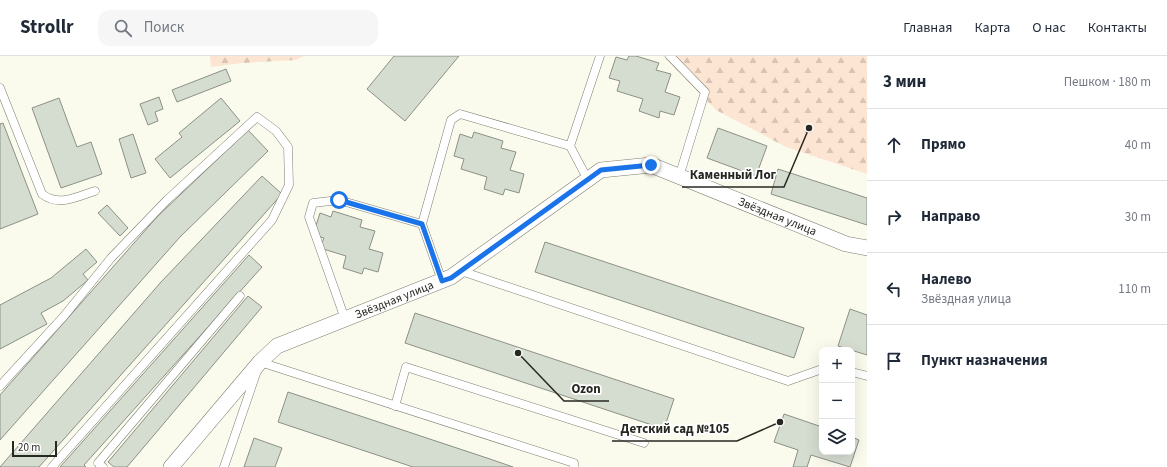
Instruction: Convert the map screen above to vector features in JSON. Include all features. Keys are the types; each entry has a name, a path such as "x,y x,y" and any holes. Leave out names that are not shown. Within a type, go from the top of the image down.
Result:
{"street":[{"name":"Звёздная улица","path":"170,467 260,362 277,346 442,281 461,270 601,170 651,165 846,244 867,248"}],"lane":[{"path":"570,146 600,56"},
{"path":"670,56 704,92 679,177"},
{"path":"0,88 42,194 49,200 59,202 95,192"},
{"path":"442,281 422,224 451,120 460,114 570,146 588,180"},
{"path":"0,386 64,316 111,258 167,200 258,118 276,131 288,147 289,185 272,220 52,467"},
{"path":"345,319 309,217 313,203 339,200 422,224"},
{"path":"461,270 788,381 819,370"},
{"path":"103,467 98,463 240,296"},
{"path":"224,467 260,362 574,463 574,467"},
{"path":"395,406 406,366 644,443"},
{"path":"855,373 867,376"}],"green space":[{"path":"210,56 304,56 296,60 242,63 211,67"},
{"path":"663,56 867,56 867,174 786,147 716,110"}],"building":[{"path":"394,56 459,56 405,121 367,89"},
{"path":"629,56 636,56 659,63 656,70 671,74 665,92 680,97 674,115 660,111 659,118 639,111 643,99 617,91 620,81 609,78 616,57 627,60"},
{"path":"226,69 231,81 177,102 172,90"},
{"path":"159,97 163,109 155,112 158,121 148,125 140,104"},
{"path":"59,98 77,147 91,142 102,174 61,188 32,108"},
{"path":"221,98 240,121 170,178 155,159 182,137 179,133"},
{"path":"3,123 38,214 0,229 0,124"},
{"path":"718,128 767,146 756,176 707,158"},
{"path":"248,130 268,151 180,237 0,440 0,395 157,217"},
{"path":"474,132 503,141 501,148 516,152 510,170 524,174 519,193 505,189 503,195 484,189 487,177 461,169 464,159 454,156 460,134 472,138"},
{"path":"133,134 146,173 131,178 119,139"},
{"path":"778,169 867,198 867,225 771,194"},
{"path":"262,176 282,194 39,467 0,467 161,282"},
{"path":"107,205 128,228 120,236 98,213"},
{"path":"333,211 362,220 360,227 375,231 369,249 383,253 378,272 364,268 362,274 343,268 346,256 320,248 324,238 313,235 320,213 331,217"},
{"path":"545,242 804,328 794,358 535,272"},
{"path":"86,249 97,262 83,274 88,280 63,301 41,313 47,324 0,349 0,305 51,278"},
{"path":"249,255 262,267 84,465 86,467 60,467"},
{"path":"248,296 262,307 127,467 114,467 108,462"},
{"path":"850,309 867,315 867,355 855,351 855,347 838,346"},
{"path":"415,313 674,399 664,429 405,343"},
{"path":"288,392 513,467 413,467 278,422"},
{"path":"784,414 819,426 819,455 854,455 850,467 811,455 807,467 793,467 798,450 774,442"},
{"path":"254,438 282,448 275,467 244,467"},
{"path":"855,438 859,440 855,452"}],"place":[{"name":"Каменный Лог","path":"809,128"},
{"name":"Ozon","path":"518,353"},
{"name":"Детский сад №105","path":"780,422"}],"route":[{"path":"339,200 422,224 442,281 451,278 601,170 651,165"}]}
